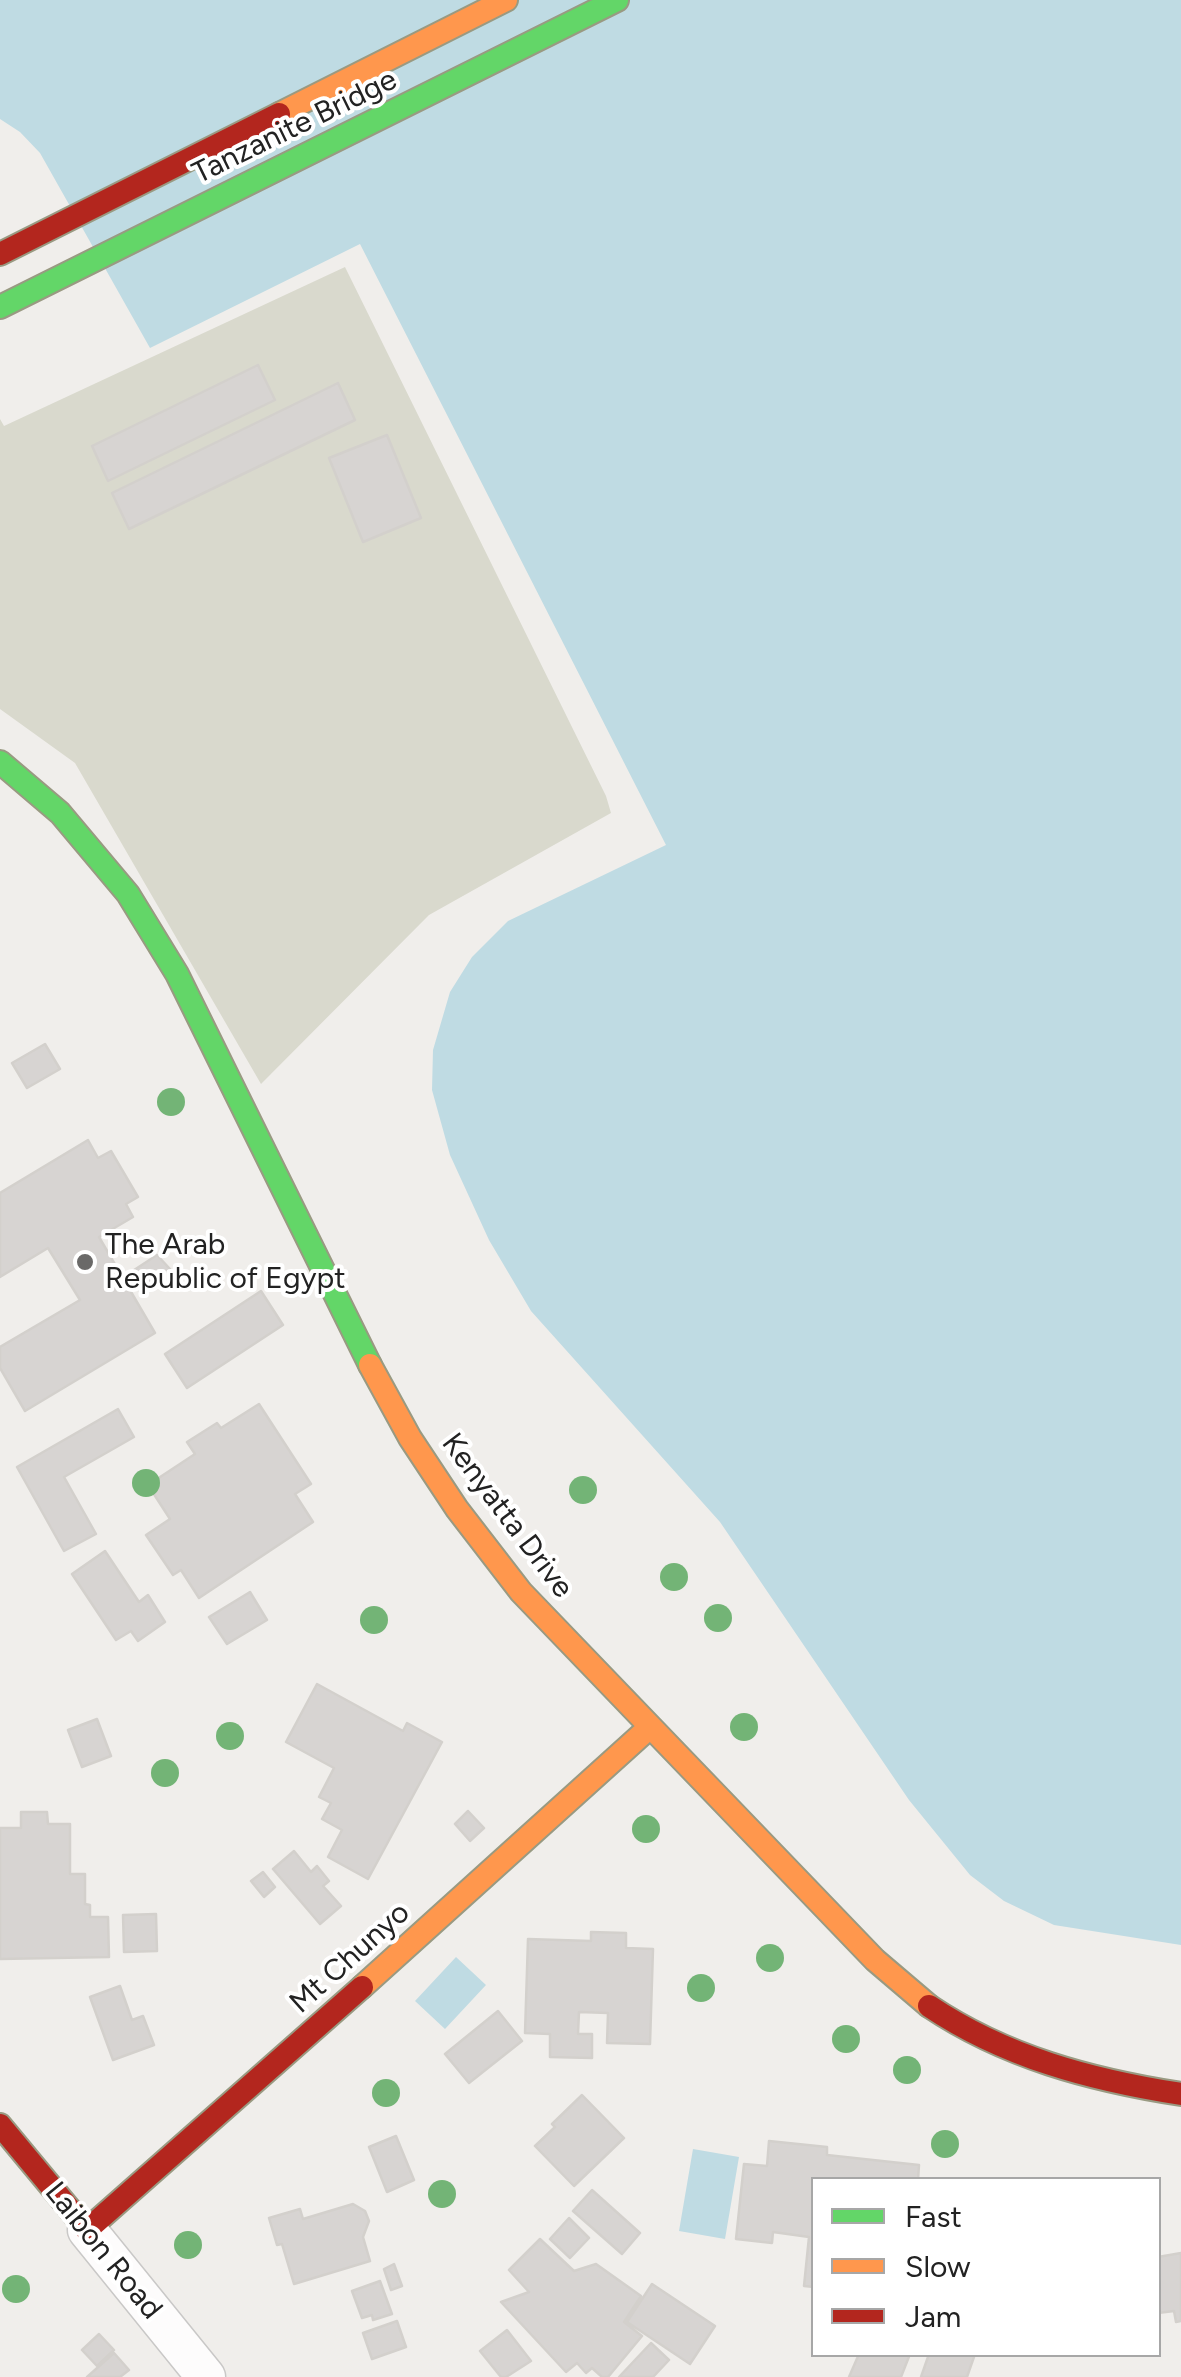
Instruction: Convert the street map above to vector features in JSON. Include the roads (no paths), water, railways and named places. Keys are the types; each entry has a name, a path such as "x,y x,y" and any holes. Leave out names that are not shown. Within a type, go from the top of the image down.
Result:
{"street":[{"name":"Tanzanite Bridge","path":"0,254 506,0"},
{"name":"Tanzanite Bridge","path":"0,307 617,0"},
{"name":"Kenyatta Drive","path":"0,762 60,812 128,894 177,974 374,1373 410,1438 456,1509 521,1592 876,1960 922,2001 972,2032 1074,2074 1181,2094"},
{"name":"Mt Chunyo","path":"86,2230 650,1727"},
{"name":"Laibon Road","path":"0,2125 206,2377"}],"water":[{"path":"0,0 1181,0 1181,1945 1054,1925 1004,1901 970,1875 909,1800 720,1522 531,1311 489,1240 450,1155 432,1090 433,1050 450,992 472,957 508,921 666,845 360,244 150,348 40,153 20,132 0,119"},
{"path":"456,1957 486,1985 445,2029 415,2001"},
{"path":"693,2149 739,2157 725,2239 679,2231"}],"place":[{"name":"The Arab Republic of Egypt","path":"85,1262"}]}
